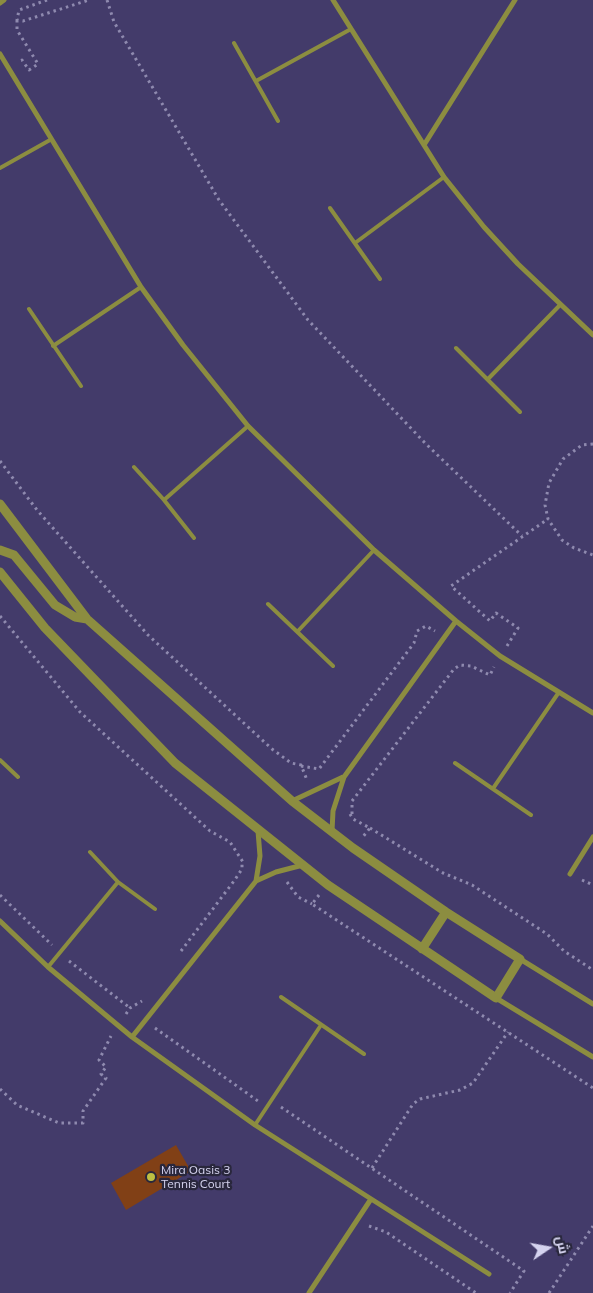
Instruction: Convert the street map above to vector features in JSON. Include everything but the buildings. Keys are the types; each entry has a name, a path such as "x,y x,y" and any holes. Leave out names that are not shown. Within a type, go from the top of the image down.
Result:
{"street":[{"path":"0,3 4,0"},
{"path":"333,0 444,177 484,227 560,305 593,335"},
{"path":"424,145 515,0"},
{"path":"0,54 50,140 141,287 183,345 248,426 374,550 456,621 500,656 593,713"},
{"path":"0,504 87,619 292,801 353,848 446,912 593,1004"},
{"path":"0,550 14,555 55,605 75,617 87,619"},
{"path":"0,572 45,628 175,763 258,831 328,885 422,949 496,998 593,1057"},
{"path":"332,831 333,811 344,777 456,621"},
{"path":"292,801 313,793 344,777"},
{"path":"132,1036 256,881 260,862 258,831"},
{"path":"570,874 593,837"},
{"path":"256,881 276,872 303,865"},
{"path":"422,949 446,912"},
{"path":"0,921 48,966 118,1025 255,1125 489,1274"},
{"path":"496,998 520,959"},
{"path":"309,1293 371,1199"}],"lane":[{"path":"256,81 351,29"},
{"path":"234,43 278,121"},
{"path":"0,168 50,140"},
{"path":"355,243 444,177"},
{"path":"330,208 380,279"},
{"path":"53,346 141,287"},
{"path":"489,378 560,305"},
{"path":"29,309 81,386"},
{"path":"456,348 489,378 520,412"},
{"path":"164,500 248,426"},
{"path":"134,467 164,500 194,538"},
{"path":"298,631 374,550"},
{"path":"268,604 333,666"},
{"path":"494,787 559,692"},
{"path":"0,760 18,777"},
{"path":"455,763 494,787 531,815"},
{"path":"90,852 118,882 155,909"},
{"path":"48,966 118,882"},
{"path":"281,997 364,1054"},
{"path":"255,1125 322,1025"}],"path":[{"path":"8,68 22,60 29,70 38,64 16,30 17,20 19,10 47,0"},
{"path":"17,20 23,21 89,0"},
{"path":"107,0 114,22 219,200 308,320 418,436 522,536"},
{"path":"593,444 582,445 574,450 554,470 546,494 545,505 548,519 562,540 574,548 593,555"},
{"path":"0,461 37,510 148,635 272,749 291,763 319,769 414,643 417,631 426,626 445,636"},
{"path":"548,519 451,586 490,621 496,613 518,628 490,675 471,666 460,665 454,669 352,801 352,814 353,819 443,873 472,885 547,934 564,952 593,970"},
{"path":"0,616 80,712 210,831 230,842 241,856 242,869 176,958"},
{"path":"301,766 313,793"},
{"path":"333,811 352,814"},
{"path":"353,848 370,828"},
{"path":"242,862 260,862"},
{"path":"276,872 290,885 298,897 312,904 593,1088"},
{"path":"312,904 328,885"},
{"path":"0,1089 17,1105 59,1123 83,1123 83,1111 106,1078 101,1074 106,1067 99,1060 118,1025 130,1008 146,998"},
{"path":"144,1021 177,1041 267,1108"},
{"path":"372,1168 413,1104 420,1099 468,1086 476,1080 508,1032"},
{"path":"272,1100 524,1271 510,1293"},
{"path":"357,1220 373,1229 386,1232 476,1293"},
{"path":"549,1293 593,1226"}],"shaded area":[{"name":"Mira Oasis 3 Tennis Court","path":"176,1145 191,1171 126,1210 111,1183"}],"place":[{"name":"Mira Oasis 3 Tennis Court","path":"151,1177"}]}
